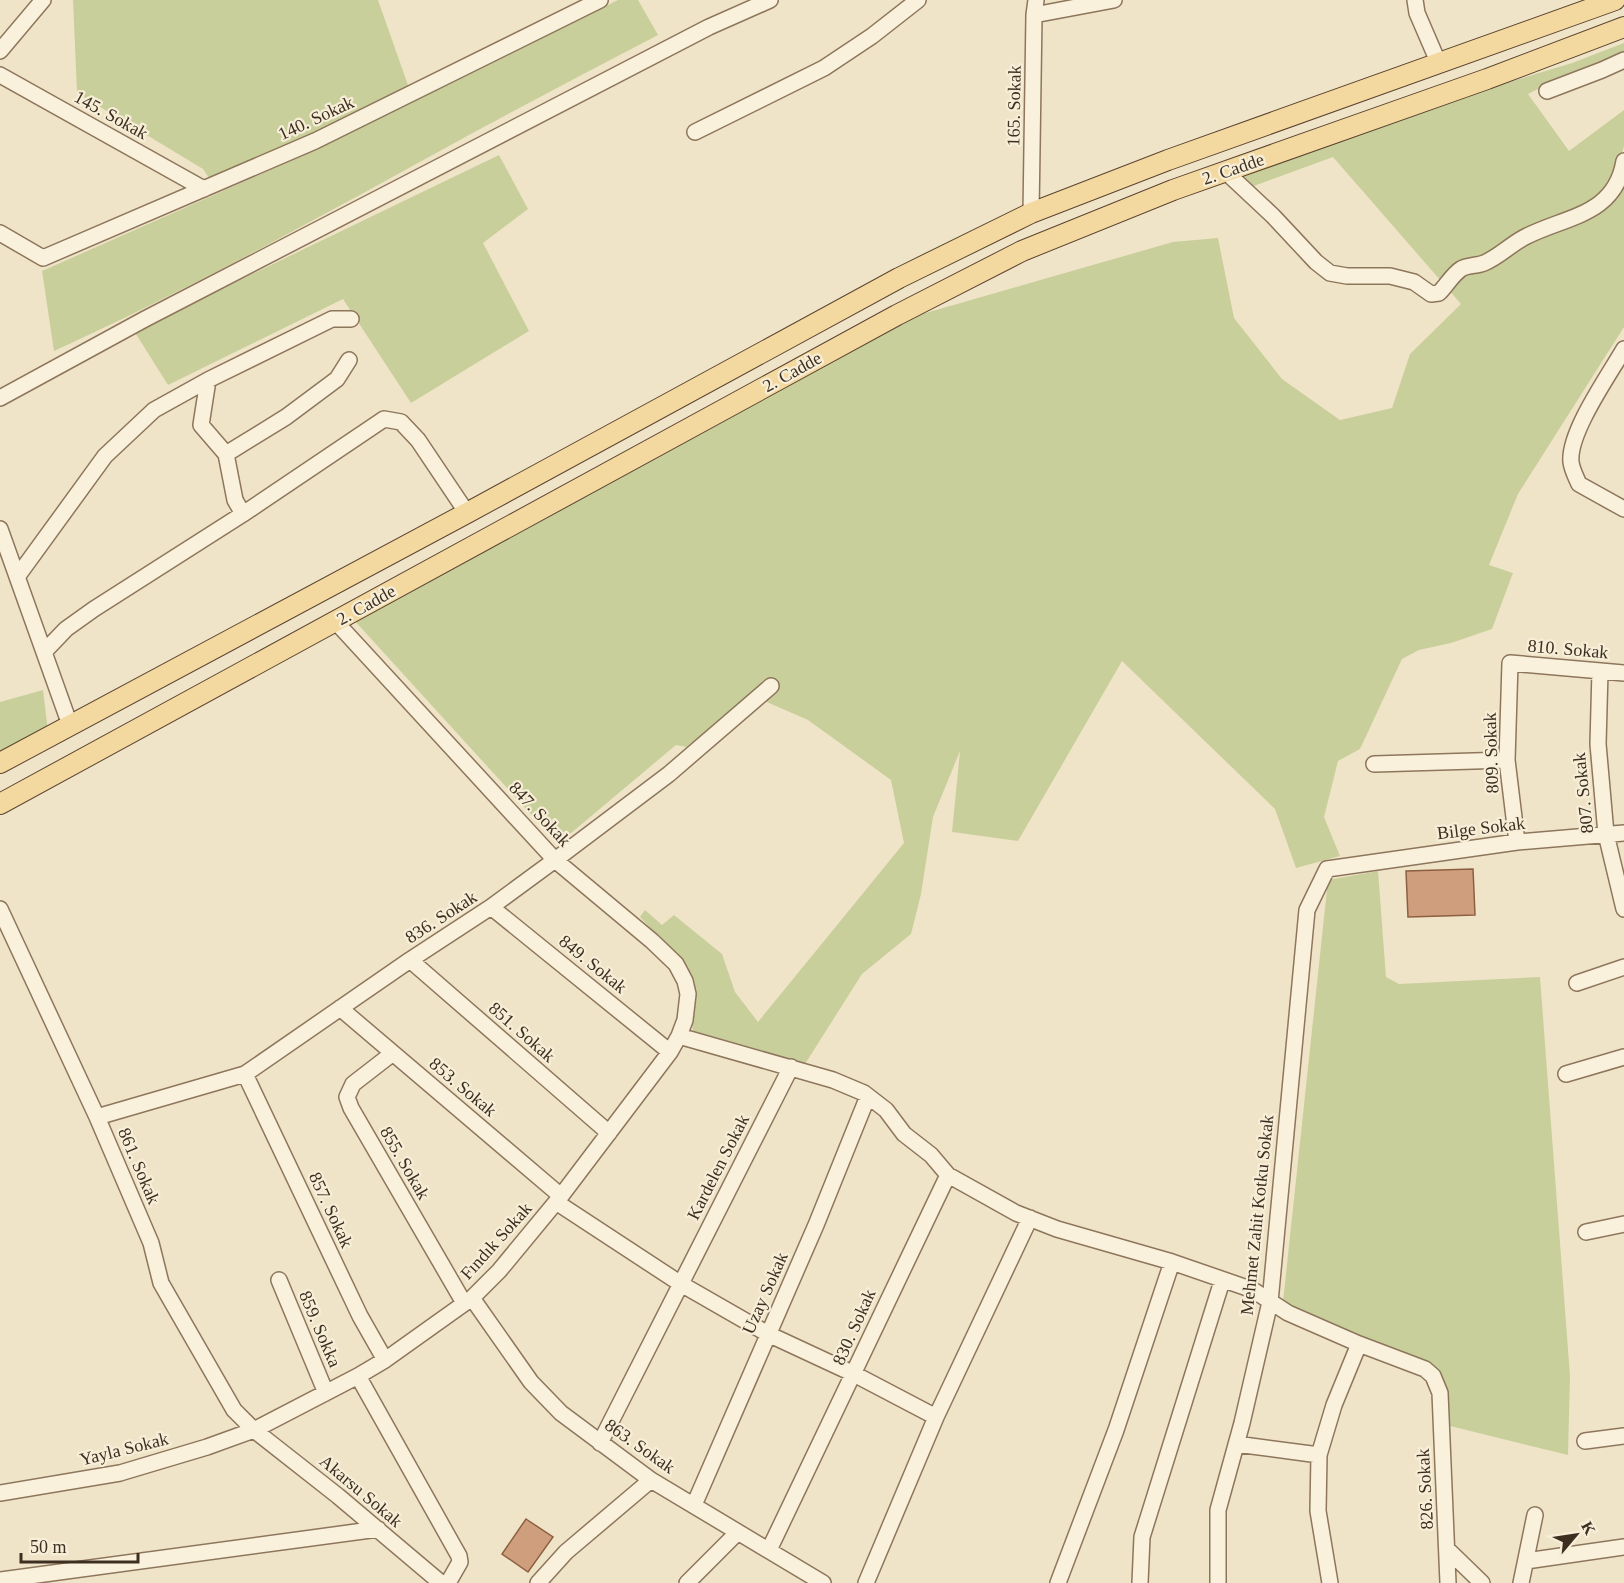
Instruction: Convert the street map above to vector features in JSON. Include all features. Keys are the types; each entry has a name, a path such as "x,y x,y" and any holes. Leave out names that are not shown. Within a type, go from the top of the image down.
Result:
{"main road":[{"name":"2. Cadde","path":"0,763 899,278 1031,213 1168,160 1615,0"},
{"name":"2. Cadde","path":"0,804 897,315 1022,251 1173,190 1487,79 1624,27"}],"street":[{"path":"0,51 43,0"},
{"name":"140. Sokak","path":"1,235 42,258 315,141 600,0"},
{"path":"0,398 155,314 709,27 770,0"},
{"path":"694,132 824,68 872,36 918,0"},
{"path":"1035,7 1114,0"},
{"path":"1415,0 1417,13 1439,64"},
{"name":"165. Sokak","path":"1031,213 1035,7"},
{"path":"1547,90 1624,60"},
{"name":"145. Sokak","path":"0,75 204,189"},
{"path":"1226,172 1273,216 1316,262 1330,273 1347,276 1390,276 1414,282 1431,294 1439,293 1462,269 1485,263 1527,235 1567,221 1598,204 1612,192 1619,181 1624,161"},
{"path":"17,577 105,456 154,410 208,380 332,319 351,319"},
{"path":"1624,349 1580,426 1572,445 1571,462 1579,484 1624,509"},
{"path":"226,454 286,417 337,379 349,360"},
{"path":"208,380 201,425 226,454 235,500 243,514"},
{"path":"44,652 66,629 94,609 243,514 384,419 401,422 418,440 467,513"},
{"path":"0,529 70,725"},
{"name":"847. Sokak","path":"336,622 555,860 676,964 685,981 688,994 685,1020 680,1036"},
{"name":"810. Sokak","path":"1509,663 1624,673"},
{"name":"809. Sokak","path":"1509,663 1507,760 1517,842"},
{"name":"807. Sokak","path":"1600,671 1598,744 1606,834 1624,909"},
{"name":"836. Sokak","path":"96,1117 245,1074 410,960 492,907 669,774 771,686"},
{"path":"1374,764 1507,760"},
{"name":"Bilge Sokak","path":"1344,866 1517,842 1624,833"},
{"name":"Mehmet Zahit Kotku Sokak","path":"1218,1583 1218,1510 1270,1302 1307,910 1328,869 1344,866"},
{"name":"849. Sokak","path":"492,907 670,1052"},
{"name":"861. Sokak","path":"0,909 151,1243 161,1283 234,1410 255,1430"},
{"name":"851. Sokak","path":"410,960 609,1133"},
{"path":"1577,983 1624,968"},
{"name":"853. Sokak","path":"340,1008 559,1199"},
{"path":"680,1036 833,1080 868,1096 886,1110 904,1134 931,1155 948,1175 1005,1207 1057,1228 1172,1262 1253,1290 1288,1313 1359,1344 1334,1405 1319,1455 1318,1511 1330,1583"},
{"name":"Fındık Sokak","path":"255,1430 385,1360 468,1300 499,1271 559,1199 680,1036"},
{"name":"855. Sokak","path":"393,1053 353,1084 347,1097 351,1108 468,1300"},
{"path":"1566,1074 1624,1057"},
{"name":"Kardelen Sokak","path":"600,1443 791,1067"},
{"name":"857. Sokak","path":"245,1074 360,1316 385,1360"},
{"name":"Uzay Sokak","path":"694,1505 816,1225 868,1096"},
{"name":"830. Sokak","path":"769,1550 948,1175"},
{"path":"559,1199 681,1284 768,1334 854,1374 936,1417"},
{"path":"866,1583 936,1417 1030,1218"},
{"path":"1586,1232 1624,1224"},
{"path":"1058,1583 1116,1430 1172,1262"},
{"name":"859. Sokka","path":"279,1280 326,1393"},
{"path":"1140,1583 1142,1537 1222,1281"},
{"name":"863. Sokak","path":"468,1300 531,1382 561,1413 651,1480 819,1582"},
{"name":"826. Sokak","path":"1359,1344 1425,1369 1433,1376 1440,1393 1448,1583"},
{"path":"358,1376 459,1556 460,1562 442,1583"},
{"name":"Yayla Sokak","path":"0,1493 120,1473 255,1430"},
{"name":"Akarsu Sokak","path":"255,1430 442,1583"},
{"path":"1585,1441 1624,1436"},
{"path":"1236,1444 1319,1455"},
{"path":"538,1583 566,1552 651,1480"},
{"path":"1521,1583 1535,1515"},
{"path":"0,1580 51,1578 378,1529"},
{"path":"687,1583 738,1532"},
{"path":"1526,1561 1624,1547"},
{"path":"1448,1550 1482,1583"}],"green space":[{"path":"73,0 378,0 409,88 233,172 209,178 203,169 77,93"},
{"path":"618,0 638,0 658,35 212,274 54,351 42,271 304,155"},
{"path":"1624,43 1624,52 1566,75 1528,94 1569,151 1624,110 1624,146 1615,180 1587,215 1624,171 1624,327 1518,494 1489,565 1513,573 1492,629 1451,643 1419,650 1402,659 1360,749 1338,761 1324,817 1340,856 1296,868 1275,809 1122,661 1018,841 952,832 960,751 933,817 921,894 911,934 862,974 805,1064 694,1034 676,956 640,917 645,910 662,925 674,915 722,954 735,992 758,1022 904,843 891,780 808,720 753,696 686,747 676,745 558,844 353,619 915,316 1173,242 1218,238 1234,318 1282,379 1340,420 1392,408 1410,354 1461,304 1333,157 1251,187 1243,177 1466,95 1572,63"},
{"path":"499,155 528,209 483,243 529,331 411,403 343,299 168,385 134,331"},
{"path":"43,690 48,731 0,752 0,702"},
{"path":"1378,871 1386,977 1399,984 1540,977 1570,1376 1568,1455 1446,1425 1435,1369 1283,1302 1328,880"}],"building":[{"path":"1473,869 1475,915 1408,917 1406,871"},
{"path":"526,1519 553,1537 528,1572 502,1554"}]}
